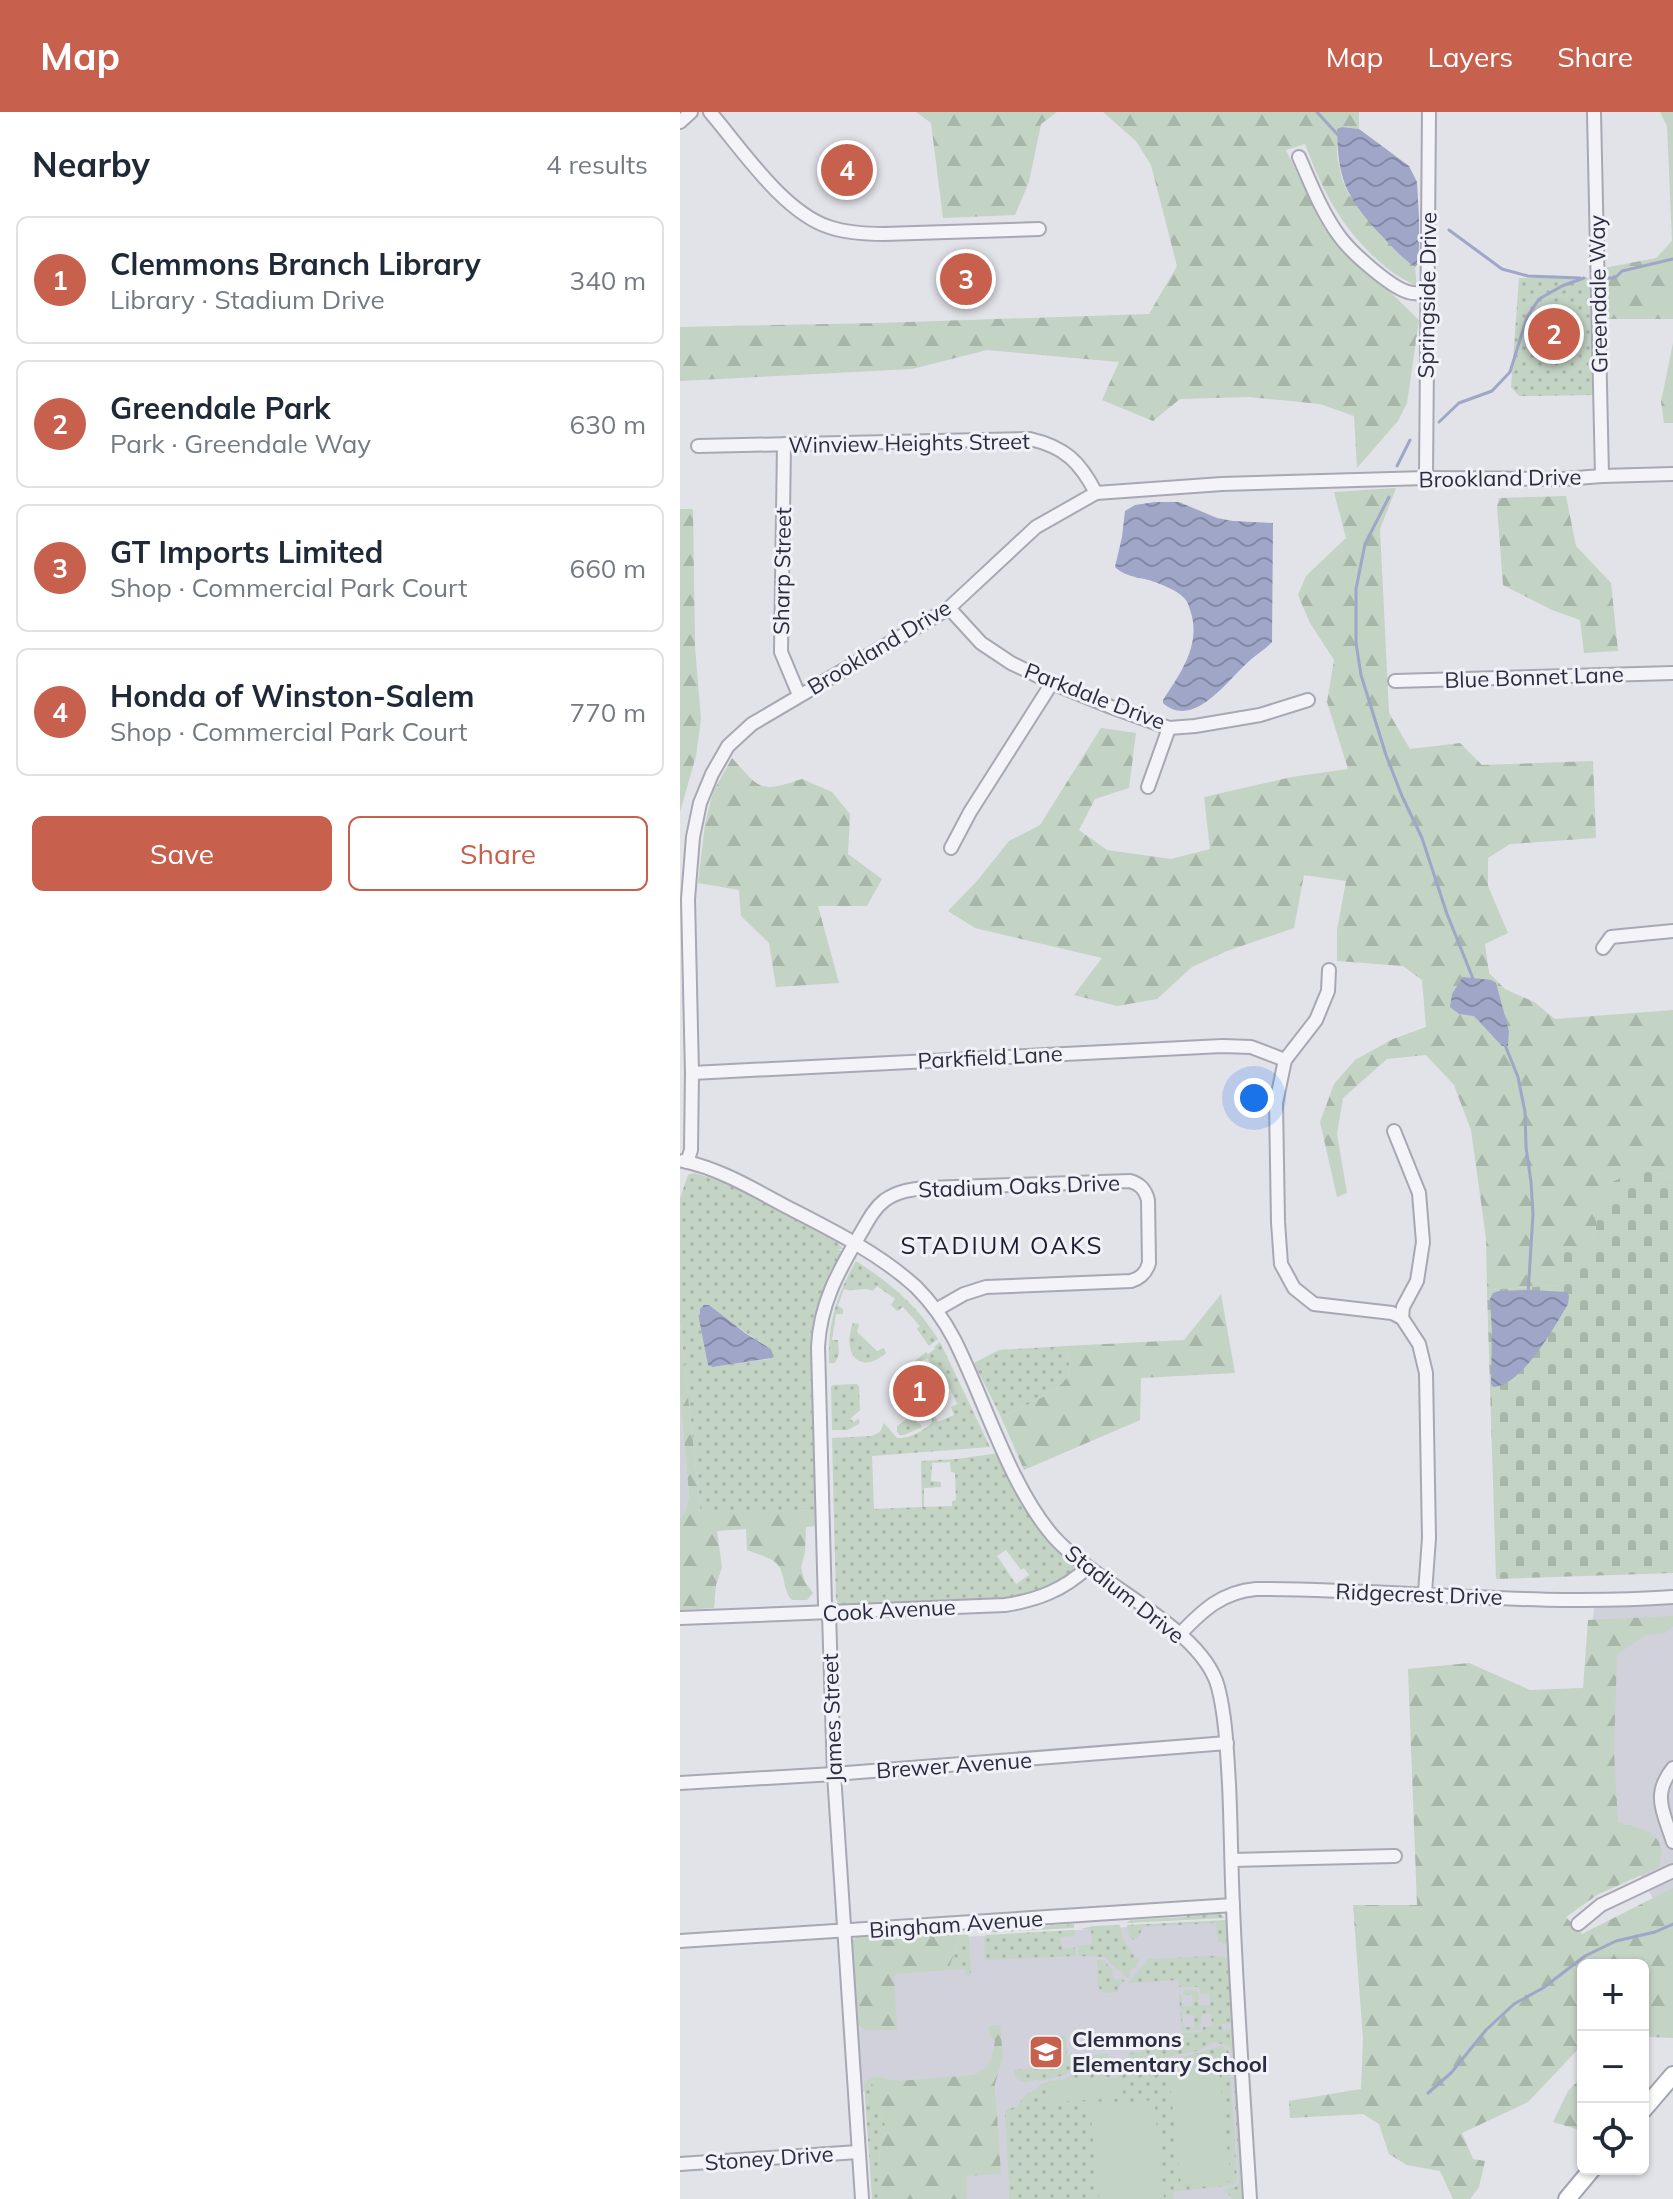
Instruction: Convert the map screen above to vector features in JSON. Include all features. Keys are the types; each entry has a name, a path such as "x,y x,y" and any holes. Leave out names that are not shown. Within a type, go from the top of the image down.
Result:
{"main road":[{"path":"1649,2103 1673,2075"},
{"path":"1567,2199 1587,2175"}],"street":[{"path":"680,122 691,112"},
{"path":"710,112 785,199 814,221 828,227 884,234 1039,229"},
{"name":"Springside Drive","path":"1426,478 1429,112"},
{"name":"Greendale Way","path":"1594,113 1602,476"},
{"path":"1299,157 1340,237 1394,286 1409,293 1427,294"},
{"name":"Winview Heights Street","path":"698,446 1030,439 1054,447 1072,458 1096,493"},
{"name":"Sharp Street","path":"784,444 781,652 799,695"},
{"name":"Brookland Drive","path":"684,1161 691,1150 688,899 693,837 700,803 712,774 728,746 752,724 949,608 1036,527 1096,493 1222,484 1426,478 1563,479 1673,474"},
{"name":"Parkdale Drive","path":"949,608 981,643 997,655 1052,683 1169,728 1260,715 1308,700"},
{"name":"Blue Bonnet Lane","path":"1395,681 1673,673"},
{"path":"951,848 970,812 1052,683"},
{"path":"1148,787 1169,728"},
{"path":"1603,948 1611,937 1673,931"},
{"path":"1329,970 1328,991 1316,1020 1285,1060 1276,1103 1281,1264 1294,1288 1314,1304 1392,1313 1402,1318 1419,1344 1426,1373 1429,1538 1425,1593"},
{"name":"Parkfield Lane","path":"692,1073 1222,1046 1251,1047 1285,1060"},
{"path":"1394,1131 1419,1193 1423,1242 1417,1281 1403,1307 1402,1318"},
{"name":"Stadium Drive","path":"684,1161 732,1178 854,1244 914,1285 936,1310 970,1371 1005,1453 1028,1498 1053,1536 1088,1567 1180,1634 1206,1660 1220,1697 1227,1743 1250,2199"},
{"name":"Stadium Oaks Drive","path":"854,1244 880,1204 911,1189 1130,1181 1137,1183 1147,1193 1149,1263 1147,1270 1137,1279 986,1287 964,1294 936,1310"},
{"name":"James Street","path":"854,1244 829,1290 819,1335 825,1605 829,1613 842,1931 862,2199"},
{"name":"Cook Avenue","path":"680,1618 1005,1605 1047,1595 1088,1567"},
{"name":"Ridgecrest Drive","path":"1180,1634 1208,1608 1231,1593 1243,1590 1425,1593 1573,1600 1673,1597"},
{"name":"Brewer Avenue","path":"680,1783 1227,1743"},
{"path":"1673,1768 1662,1783 1660,1800 1673,1842"},
{"path":"1232,1860 1395,1856"},
{"path":"1578,1924 1601,1905 1673,1871"},
{"name":"Bingham Avenue","path":"680,1941 1233,1905"},
{"name":"Stoney Drive","path":"680,2164 858,2152"}],"shaded area":[{"path":"680,1396 689,1494 686,1510 680,1518"},
{"path":"1673,1603 1673,1923 1661,1913 1617,1833 1587,1703 1594,1606"},
{"name":"Clemmons Elementary School","path":"1226,1921 1242,2199 967,2199 965,2175 1000,2173 995,2084 861,2092 856,2021 888,1970 966,1964 965,1937"}],"green space":[{"path":"916,112 1057,112 1041,124 1029,182 1015,215 943,218 931,123"},
{"path":"1103,112 1359,112 1359,129 1343,127 1337,130 1337,156 1342,179 1349,195 1404,259 1415,267 1417,287 1385,267 1355,237 1327,194 1305,144 1286,150 1323,227 1419,320 1407,403 1398,421 1357,468 1354,416 1320,404 1249,397 1180,399 1153,421 1102,400 1119,362 987,350 912,369 680,381 680,327 1149,314 1177,266 1151,165 1136,141"},
{"path":"1660,112 1673,112 1673,319 1607,319 1604,268 1656,258 1672,241 1667,126"},
{"path":"1586,277 1590,280 1595,395 1519,396 1511,387 1519,278"},
{"path":"1673,343 1673,423 1664,423 1661,402"},
{"path":"1396,488 1380,529 1389,713 1410,749 1460,743 1482,765 1593,761 1596,838 1510,844 1488,858 1488,886 1508,933 1485,944 1489,973 1505,989 1534,1002 1555,1019 1673,1010 1673,1178 1643,1168 1598,1215 1590,1256 1560,1285 1487,1290 1486,1238 1471,1130 1454,1085 1426,1055 1387,1059 1343,1098 1337,1134 1347,1193 1337,1197 1320,1122 1334,1084 1355,1060 1393,1039 1426,1027 1422,980 1403,966 1337,961 1337,930 1346,881 1304,875 1294,928 1227,951 1192,967 1157,999 1117,1006 1074,995 1102,958 975,928 948,911 1009,841 1040,825 1101,728 1136,733 1129,788 1095,799 1079,830 1107,850 1171,859 1210,849 1204,797 1292,777 1348,769 1327,702 1334,660 1310,623 1298,595 1306,576 1346,538 1334,492"},
{"path":"1566,496 1576,546 1611,583 1618,651 1584,653 1580,620 1552,610 1503,585 1499,498"},
{"path":"680,509 693,509 695,647 701,719 696,756 680,812"},
{"path":"732,758 762,786 777,786 802,779 832,792 850,814 848,854 882,879 867,906 818,906 839,983 776,987 769,943 741,916 739,890 698,883 705,824 713,792"},
{"path":"1643,1168 1673,1178 1673,1573 1496,1579 1487,1290 1560,1285 1560,1251 1590,1255 1598,1215 1612,1182"},
{"path":"694,1173 735,1185 838,1243 843,1249 838,1249 842,1252 822,1293 813,1335 818,1510 701,1515 680,1323 680,1198 688,1175","holes":["704,1305 771,1349 770,1359 713,1367 699,1312"]},
{"path":"856,1261 902,1296 938,1339 929,1346 917,1329 920,1326 903,1307 897,1311 891,1305 895,1299 877,1286 873,1291 844,1289 838,1306 843,1309 843,1314 836,1314 832,1340 838,1340 839,1354 835,1363 829,1363 835,1310 843,1286"},
{"path":"1221,1294 1235,1373 1141,1378 1140,1420 1024,1470 1001,1417 1040,1399 1066,1379 1070,1365 1066,1346 1184,1340"},
{"path":"680,1323 701,1514 818,1510 818,1526 806,1527 801,1568 805,1582 813,1593 807,1600 792,1600 777,1564 747,1550 746,1529 717,1531 722,1567 716,1585 714,1608 680,1610 680,1518 686,1510 689,1494 680,1396"},
{"path":"853,1323 859,1324 857,1332 877,1351 884,1348 886,1353 867,1362 855,1358 850,1343"},
{"path":"940,1342 990,1447 872,1456 874,1509 922,1507 921,1461 1000,1453 1048,1538 1080,1570 1072,1577 1016,1600 835,1607 838,1602 832,1438 872,1436 880,1432 884,1423 897,1438 916,1434 932,1422 926,1396 938,1422 954,1415 951,1407 957,1404 943,1374 936,1376 928,1358 911,1366","holes":["950,1462 951,1472 955,1473 956,1500 952,1501 952,1506 924,1507 924,1488 941,1487 941,1482 931,1481 932,1463","1006,1550 1021,1570 1024,1568 1029,1575 1016,1584 997,1556"]},
{"path":"1066,1346 1070,1365 1066,1379 1040,1399 1001,1417 974,1363 999,1350"},
{"path":"857,1384 860,1410 850,1419 854,1422 858,1419 859,1424 848,1430 832,1430 831,1387"},
{"path":"913,1414 922,1427 900,1435 897,1426"},
{"path":"1673,1616 1673,1626 1665,1633 1646,1635 1617,1654 1614,1752 1618,1822 1652,1834 1657,1839 1661,1855 1659,1867 1597,1895 1566,1917 1582,1934 1673,1888 1673,2038 1649,2037 1649,1959 1577,1959 1577,2050 1528,2102 1462,2133 1473,2159 1485,2161 1479,2187 1470,2199 1453,2199 1440,2171 1407,2165 1389,2154 1379,2124 1363,2114 1290,2118 1289,2101 1361,2089 1363,2039 1353,1905 1417,1905 1408,1669 1469,1663 1530,1690 1583,1688 1588,1620"},
{"path":"1218,1912 1225,1918 1126,1923 1131,1920"},
{"path":"1226,1920 1228,1946 1218,1941 1216,1923 1143,1927 1134,1940 1129,1936 1127,1925"},
{"path":"1074,1924 1074,1928 981,1933 987,1927"},
{"path":"1120,1925 1122,1936 1136,1959 1139,1959 1135,1968 1130,1969 1128,1978 1105,1957 1078,1956 1078,1946 1092,1944 1091,1930 1081,1929"},
{"path":"963,1930 948,1970 894,1974 897,2030 865,2030 855,2022 851,1941 860,1935"},
{"path":"1074,1930 1075,1936 1060,1937 1062,1948 1075,1947 1076,1956 985,1960 986,1935"},
{"path":"961,1935 968,1935 969,1938 969,1976 965,1969 948,1970"},
{"path":"1211,1956 1228,1960 1232,2023 1222,2024 1222,2029 1232,2030 1242,2199 1233,2199 1224,2190 1237,2186 1239,2180 1232,2053 1229,2046 1215,2042 1197,2051 1129,2065 1128,2053 1142,2052 1146,2040 1179,2038 1182,2033 1202,2032 1203,2027 1212,2026 1211,2013 1202,2014 1200,2030 1182,2031 1180,2011 1183,2011 1183,2027 1194,2027 1194,2015 1185,2015 1184,2010 1180,2009 1179,1994 1184,2007 1193,2006 1192,1994 1183,1995 1184,1990 1198,1991 1199,2005 1210,2006 1209,1993 1201,1994 1199,1987 1179,1987 1178,1980 1128,1983 1149,1959"},
{"path":"1097,1960 1108,1965 1115,1980 1125,1981 1118,1987 1118,1992 1103,1993 1098,1986"},
{"path":"1000,2025 1003,2057 995,2084 1001,2174 966,2176 967,2199 878,2199 878,2166 885,2124 873,2109 871,2088 875,2077 899,2081 974,2075 987,2067 991,2060 995,2041 990,2036 989,2026"},
{"path":"1061,2035 1066,2037 1067,2054 1086,2056 1085,2068 1040,2081 1024,2082 1016,2078 1014,2070 1060,2067"},
{"path":"1221,2046 1229,2053 1237,2180 1234,2185 1178,2191 1174,2192 1173,2199 1009,2199 1009,2183 1012,2181 1009,2181 1005,2112 1016,2107 1041,2084 1048,2082 1049,2102 1122,2098 1121,2077 1113,2076 1112,2070 1155,2065"},
{"path":"1108,2054 1109,2067 1089,2066 1089,2055"},
{"path":"1218,2060 1231,2181 1181,2186 1168,2065"},
{"path":"1109,2071 1110,2077 1062,2080 1078,2072"},
{"path":"875,2077 872,2081 879,2114 885,2124 878,2166 878,2199 872,2199 864,2082"},
{"path":"1121,2077 1123,2098 1049,2102 1048,2081"},
{"path":"1577,2082 1577,2129 1553,2122 1568,2091"},
{"path":"1154,2100 1164,2199 1099,2199 1090,2106"}],"water":[{"path":"1337,129 1359,129 1409,166 1417,182 1419,263 1415,267 1378,232 1351,196 1339,161"},
{"path":"1179,502 1217,518 1233,521 1273,523 1272,642 1209,700 1186,711 1174,710 1163,700 1191,648 1193,625 1187,602 1170,588 1129,575 1115,567 1125,511 1135,505"},
{"path":"1463,977 1496,983 1509,1031 1508,1046 1502,1046 1474,1016 1459,1014 1450,1007 1452,994"},
{"path":"1499,1291 1567,1292 1568,1304 1526,1367 1504,1384 1493,1387 1490,1299 1493,1293"},
{"path":"709,1305 771,1349 772,1358 713,1367 708,1365 699,1319 700,1309"}],"waterway":[{"path":"1317,112 1338,135"},
{"path":"1449,230 1502,269 1528,276 1580,278"},
{"path":"1605,278 1615,278 1622,271 1673,259"},
{"path":"1439,422 1459,403 1492,391 1510,372 1527,317 1539,299 1584,278"},
{"path":"1397,466 1410,440"},
{"path":"1389,497 1365,544 1356,589 1356,643 1361,675 1386,755 1422,838 1447,914 1474,981"},
{"path":"1505,1045 1518,1077 1525,1112 1533,1214 1528,1294"},
{"path":"1428,2093 1451,2073 1486,2030 1514,2004 1543,1988 1585,1956 1616,1941 1655,1932 1673,1924"}],"place":[{"name":"Honda of Winston-Salem","path":"847,170"},
{"name":"GT Imports Limited","path":"966,279"},
{"name":"Greendale Park","path":"1554,334"},
{"name":"Clemmons Branch Library","path":"919,1391"},
{"name":"Clemmons Elementary School","path":"1046,2052"}],"district":[{"name":"STADIUM OAKS","path":"1002,1245"}]}
